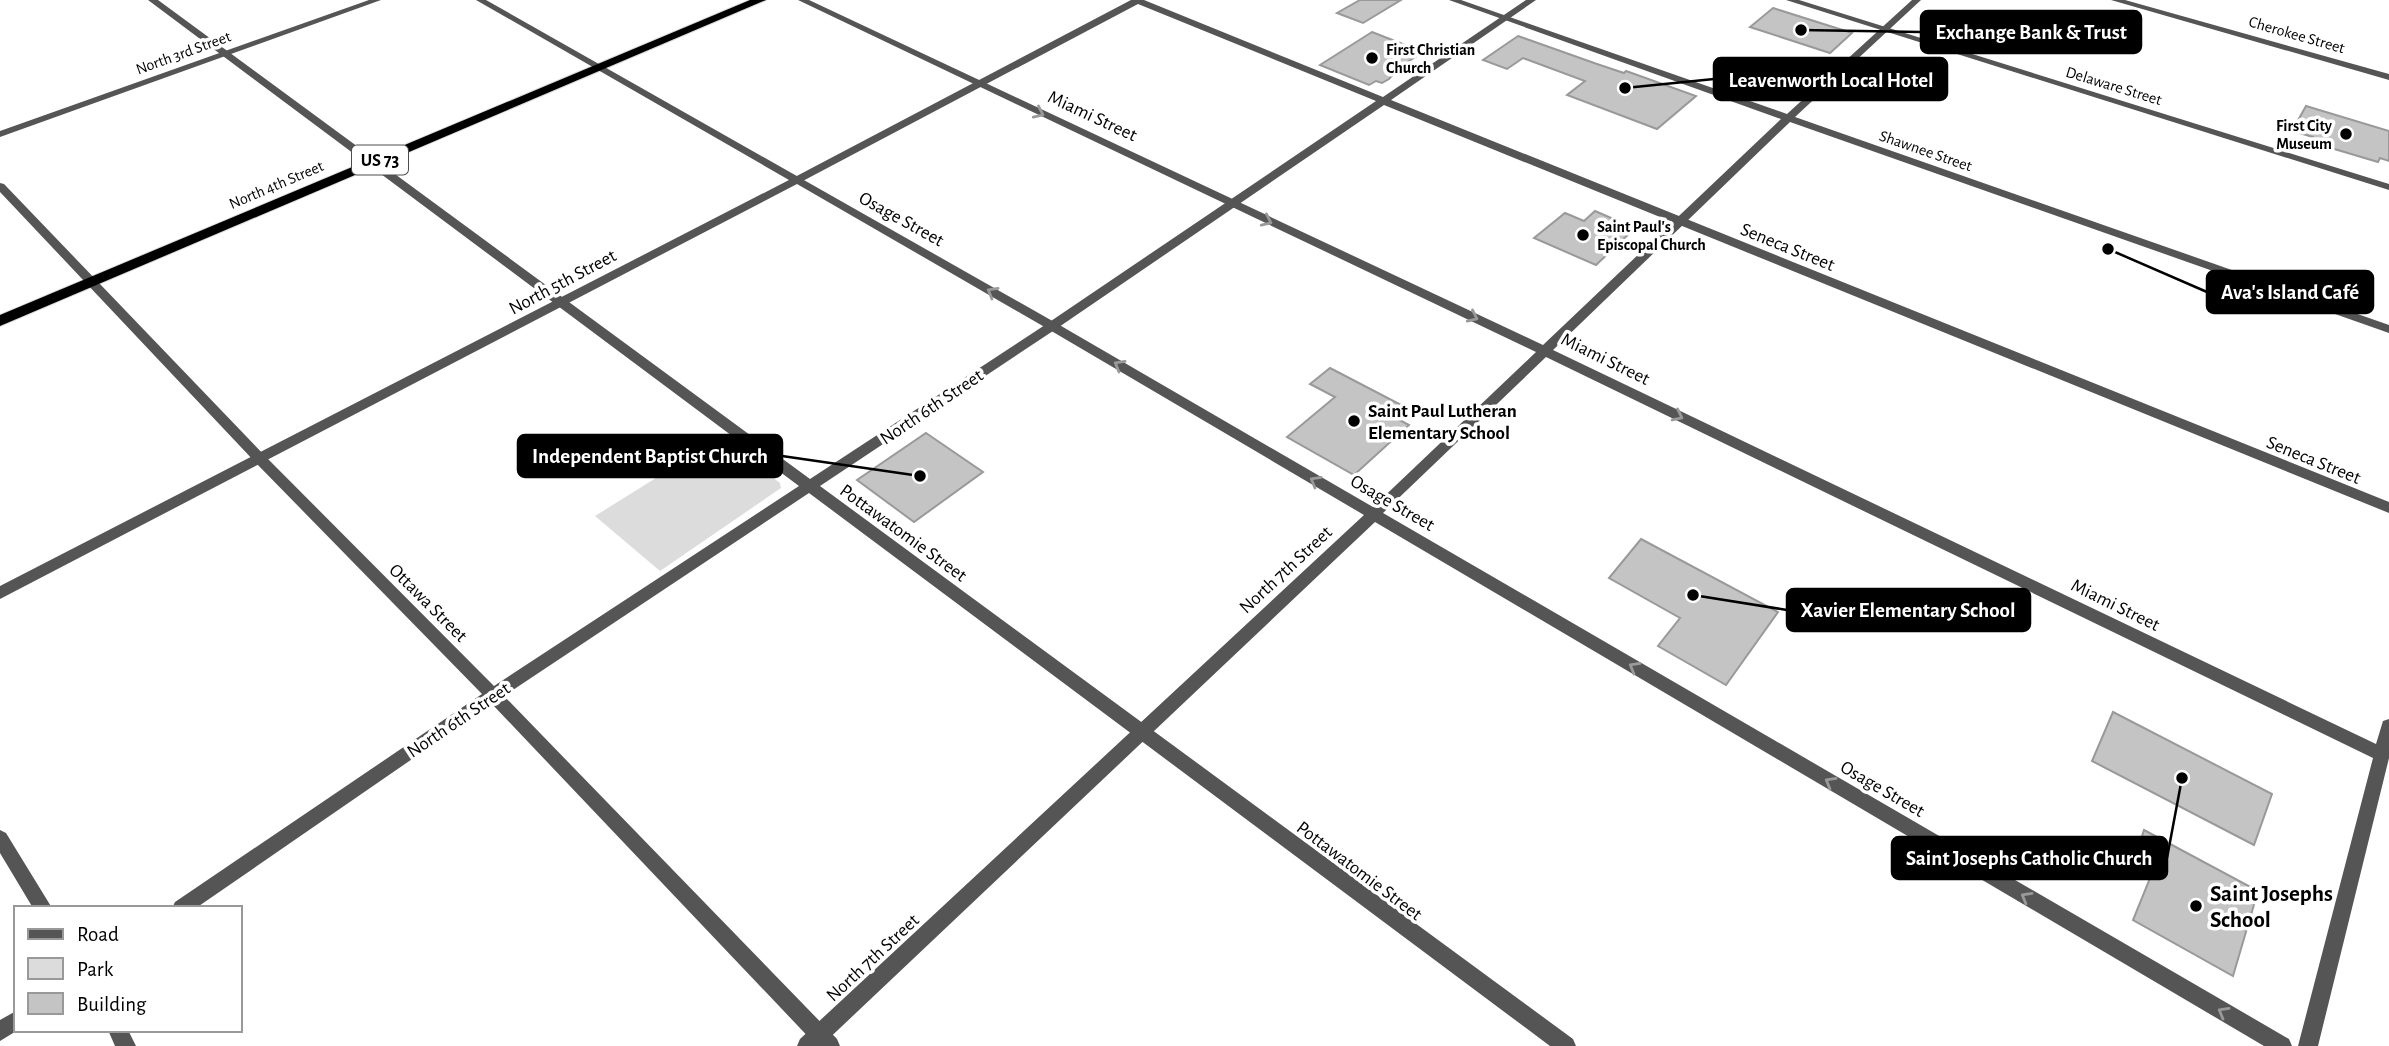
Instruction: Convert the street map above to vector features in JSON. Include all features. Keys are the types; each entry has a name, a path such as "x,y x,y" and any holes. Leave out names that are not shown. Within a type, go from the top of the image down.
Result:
{"highway":[{"name":"North 4th Street","path":"0,321 760,0"}],"street":[{"name":"Pottawatomie Street","path":"152,0 1566,1046"},
{"name":"North 3rd Street","path":"0,134 377,0"},
{"name":"Osage Street","path":"480,0 1052,326 2282,1046"},
{"name":"Miami Street","path":"802,0 1545,352 2385,756"},
{"name":"North 5th Street","path":"0,593 261,460 1138,0"},
{"name":"Seneca Street","path":"1138,0 1383,102 2389,508"},
{"name":"Shawnee Street","path":"1452,0 2389,329"},
{"name":"North 6th Street","path":"184,906 493,695 1052,326 1229,203 1532,0"},
{"name":"Delaware Street","path":"1790,0 2389,187"},
{"name":"North 7th Street","path":"819,1042 1788,118 1917,0"},
{"name":"Cherokee Street","path":"2115,0 2389,77"},
{"name":"Ottawa Street","path":"0,186 261,460 493,695 819,1042"},
{"path":"2308,1046 2385,756 2389,726"},
{"path":"0,838 42,906"}],"green space":[{"path":"720,438 780,483 781,488 660,571 595,516"}],"building":[{"path":"1360,0 1401,0 1363,23 1337,13"},
{"path":"1773,8 1852,33 1830,53 1750,27"},
{"name":"First Christian Church","path":"1372,32 1423,52 1400,67 1389,79 1369,85 1320,65"},
{"path":"1518,36 1696,96 1657,129 1567,95 1585,81 1523,58 1507,69 1483,60"},
{"name":"First City Museum","path":"2306,106 2389,131 2389,161 2380,158 2378,162 2311,142 2313,137 2292,131"},
{"name":"Saint Paul's Episcopal Church","path":"1595,211 1625,224 1620,228 1631,232 1596,265 1534,238 1565,213 1584,221"},
{"name":"Saint Paul Lutheran Elementary School","path":"1330,368 1405,407 1394,417 1409,425 1354,475 1287,437 1335,397 1310,384"},
{"path":"926,433 983,472 914,522 857,480"},
{"path":"1641,539 1778,612 1726,685 1658,646 1680,618 1609,578"},
{"path":"2113,712 2272,794 2254,845 2092,761"},
{"name":"Saint Josephs School","path":"2144,830 2258,891 2233,976 2133,920 2155,866 2136,855"}],"place":[{"name":"Exchange Bank & Trust","path":"1801,30"},
{"name":"First Christian Church","path":"1372,58"},
{"name":"Leavenworth Local Hotel","path":"1625,88"},
{"name":"First City Museum","path":"2346,134"},
{"name":"Saint Paul's Episcopal Church","path":"1583,235"},
{"name":"Ava's Island Café","path":"2108,249"},
{"name":"Saint Paul Lutheran Elementary School","path":"1354,421"},
{"name":"Independent Baptist Church","path":"920,476"},
{"name":"Xavier Elementary School","path":"1693,595"},
{"name":"Saint Josephs Catholic Church","path":"2182,778"},
{"name":"Saint Josephs School","path":"2196,906"}]}
